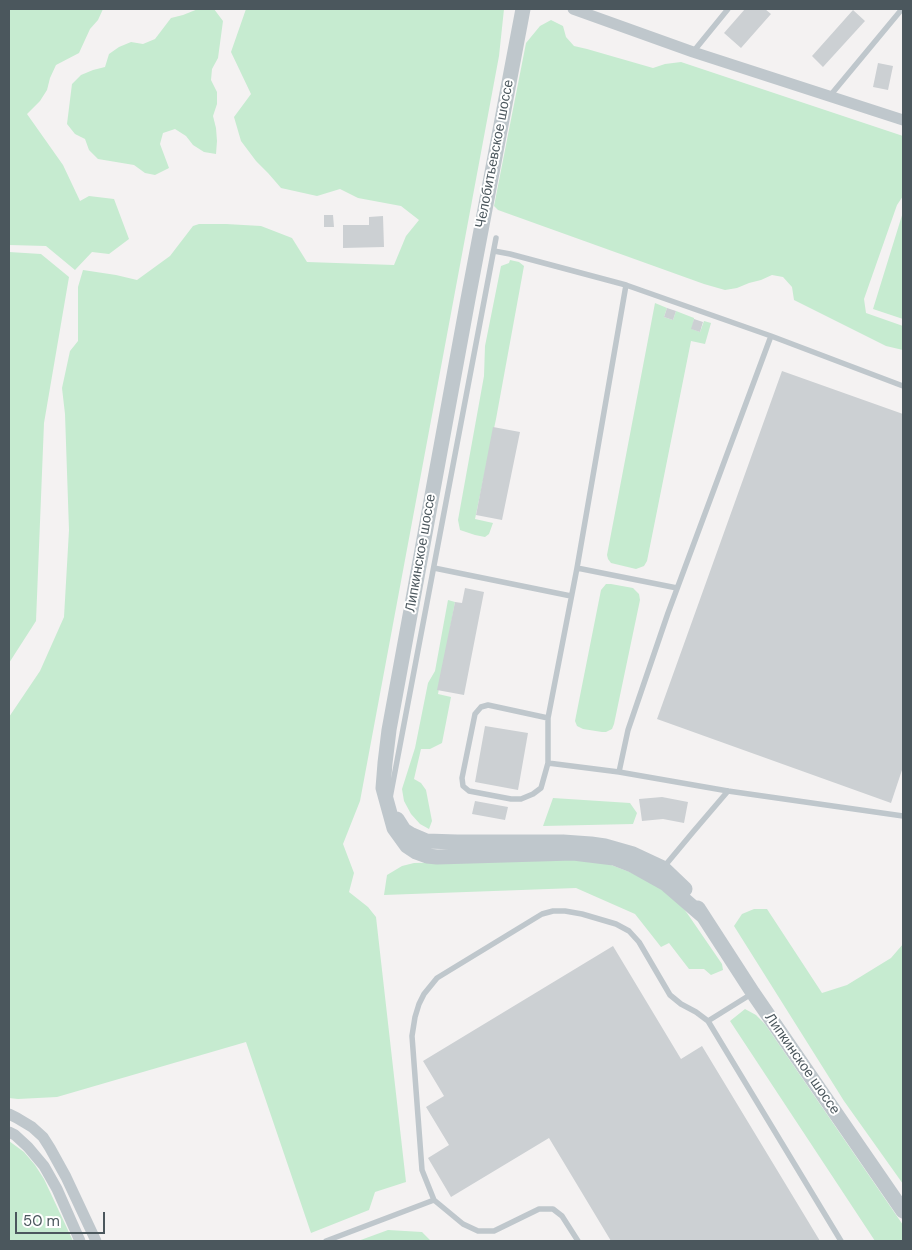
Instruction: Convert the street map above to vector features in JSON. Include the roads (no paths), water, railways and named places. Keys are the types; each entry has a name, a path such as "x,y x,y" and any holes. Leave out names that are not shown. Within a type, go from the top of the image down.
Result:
{"street":[{"name":"Челобитьевское шоссе","path":"468,299 523,9"},
{"path":"573,9 693,52 903,120"},
{"name":"Липкинское шоссе","path":"468,299 389,730 383,788 394,828 407,846 427,856 590,854 614,858 660,873"},
{"name":"Липкинское шоссе","path":"388,808 404,830 426,841 591,844 633,854 660,873 666,884 703,916 753,993 903,1211"},
{"path":"400,838 426,845 445,842"},
{"path":"9,1114 32,1127 50,1148 58,1160 96,1241"},
{"path":"9,1132 28,1147 44,1166 57,1189 80,1241"}],"lane":[{"path":"693,52 728,9"},
{"path":"829,97 902,9"},
{"path":"388,808 496,238"},
{"path":"494,252 510,254 626,285 771,336 903,386"},
{"path":"548,718 488,705 481,707 476,714 462,778 463,786 469,791 511,800 521,800 541,788 548,763 548,718 577,568 626,285"},
{"path":"619,772 628,730 677,588 771,336"},
{"path":"434,568 571,596"},
{"path":"577,568 677,588"},
{"path":"548,763 619,772 728,791 903,816"},
{"path":"660,873 728,791"},
{"path":"578,1241 562,1216 553,1209 539,1209 494,1231 478,1231 463,1224 434,1200 422,1170 412,1036 415,1017 424,994 437,978 542,914 553,911 582,914 629,930 639,942 670,995 708,1021 841,1241"},
{"path":"708,1021 753,993"},
{"path":"326,1241 434,1200"}]}
